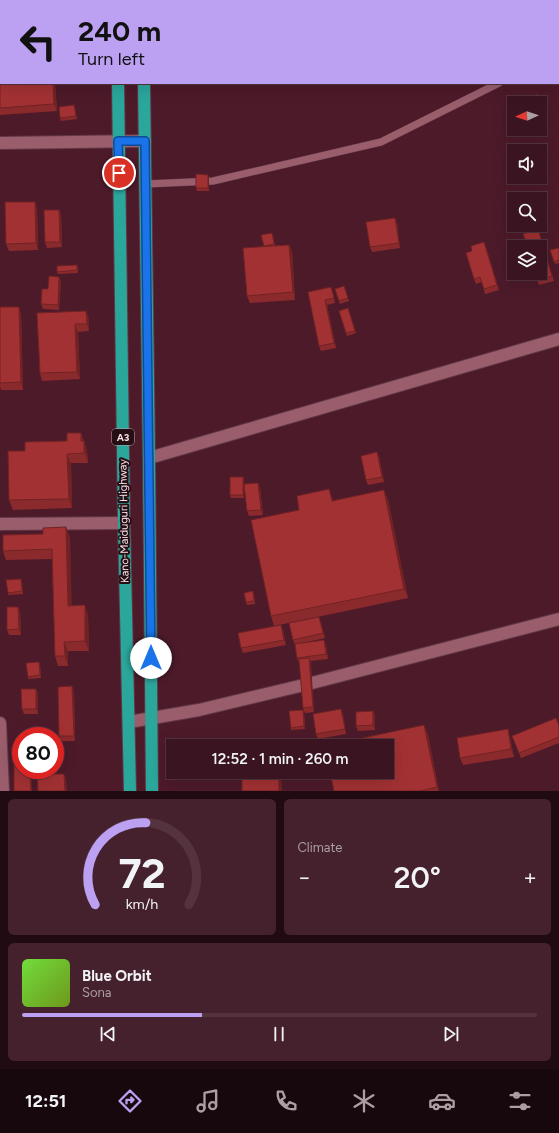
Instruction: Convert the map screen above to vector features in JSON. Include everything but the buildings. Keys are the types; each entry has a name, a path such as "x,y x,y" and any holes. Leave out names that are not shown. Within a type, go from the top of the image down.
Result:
{"highway":[{"name":"Kano-Maiduguri Highway","path":"118,84 124,523 130,791"},
{"name":"A3","path":"144,84 152,791"}],"street":[{"path":"0,143 145,141"},
{"path":"149,458 559,339"},
{"path":"0,524 124,523"},
{"path":"129,722 199,710 308,684 559,619"},
{"path":"0,723 3,791"}],"lane":[{"path":"146,184 213,181 381,142 497,84"}],"route":[{"path":"119,173 118,141 145,141 151,658"}]}
